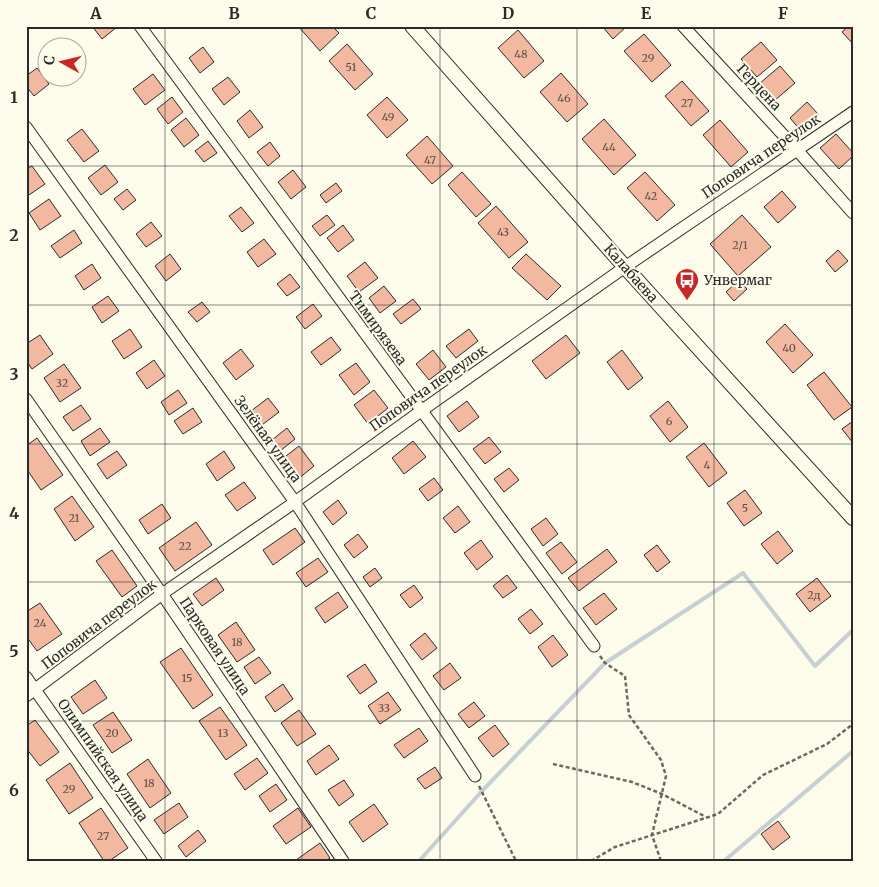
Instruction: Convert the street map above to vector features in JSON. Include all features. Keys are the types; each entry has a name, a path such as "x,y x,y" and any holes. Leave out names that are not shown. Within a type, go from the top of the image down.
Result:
{"street":[{"name":"Тимирязева","path":"140,26 594,646"},
{"name":"Калабаева","path":"412,26 625,267 853,518"},
{"name":"Герцена","path":"683,26 853,213"},
{"name":"Поповича переулок","path":"31,693 162,594 295,502 625,267 853,112"},
{"name":"Зелёная улица","path":"26,127 295,502 475,776"},
{"name":"Парковая улица","path":"26,399 162,594 343,861"},
{"name":"Олимпийская улица","path":"26,677 31,693 156,861"}],"path":[{"path":"594,646 605,663 625,676 629,715 661,760 666,776 652,835 661,861"},
{"path":"591,861 615,847 718,814 763,775 827,744 853,724"},
{"path":"553,764 632,782 662,794 706,817"},
{"path":"475,776 516,861"}],"building":[{"path":"92,26 117,26 117,27 102,39"},
{"path":"298,26 332,26 339,33 320,51"},
{"path":"602,26 627,26 613,39"},
{"path":"849,26 853,26 853,44 842,32"},
{"path":"518,30 544,61 524,78 498,48"},
{"path":"644,34 671,65 652,82 624,51"},
{"path":"761,42 777,60 757,77 741,59"},
{"path":"347,44 373,74 355,90 329,61"},
{"path":"203,47 214,62 200,73 189,58"},
{"path":"780,66 795,83 774,101 759,84"},
{"path":"37,68 38,88 44,88 34,96 26,86 26,76"},
{"path":"561,73 588,104 567,122 540,92"},
{"path":"153,74 165,90 145,105 133,89"},
{"path":"228,77 240,92 224,105 212,89"},
{"path":"682,81 709,111 691,126 665,96"},
{"path":"172,97 183,112 168,124 157,109"},
{"path":"387,97 408,120 387,138 367,115"},
{"path":"807,102 819,115 801,131 790,118"},
{"path":"250,110 263,127 249,138 237,121"},
{"path":"186,118 199,135 184,147 171,130"},
{"path":"604,119 636,155 614,175 582,139"},
{"path":"720,120 748,152 731,167 703,135"},
{"path":"82,129 99,151 84,162 67,140"},
{"path":"836,134 853,153 853,156 839,169 820,148"},
{"path":"427,136 453,166 432,184 406,155"},
{"path":"208,141 217,153 204,162 195,151"},
{"path":"270,142 280,156 268,166 257,152"},
{"path":"105,165 118,182 101,195 88,178"},
{"path":"32,166 45,184 26,197 26,169"},
{"path":"293,170 306,187 291,199 278,182"},
{"path":"462,172 491,204 476,217 448,185"},
{"path":"645,172 675,205 657,221 627,188"},
{"path":"336,183 342,191 326,203 320,195"},
{"path":"127,189 136,200 123,210 114,199"},
{"path":"782,191 796,207 778,223 764,207"},
{"path":"49,199 61,216 40,230 29,213"},
{"path":"496,206 528,242 509,258 478,223"},
{"path":"241,207 254,223 242,232 229,216"},
{"path":"327,215 335,225 320,236 312,226"},
{"path":"742,215 771,247 738,276 710,244"},
{"path":"151,222 162,236 146,247 136,234"},
{"path":"343,225 354,240 338,252 327,238"},
{"path":"74,230 82,243 60,258 51,246"},
{"path":"264,239 276,254 258,267 247,252"},
{"path":"838,250 848,261 835,272 826,261"},
{"path":"170,254 181,269 166,281 155,266"},
{"path":"526,254 561,286 547,300 512,268"},
{"path":"365,262 378,278 359,292 347,276"},
{"path":"92,264 101,278 84,290 75,276"},
{"path":"290,274 300,287 287,296 277,284"},
{"path":"739,280 747,289 734,301 726,292"},
{"path":"384,286 396,301 380,313 369,298"},
{"path":"108,296 119,311 102,323 92,307"},
{"path":"413,299 421,309 401,324 393,314"},
{"path":"202,302 210,312 197,322 188,312"},
{"path":"313,304 322,316 305,329 296,317"},
{"path":"785,324 813,355 793,373 766,342"},
{"path":"130,329 142,347 124,359 112,341"},
{"path":"469,329 478,341 456,358 446,346"},
{"path":"40,335 53,354 32,369 26,360 26,344"},
{"path":"566,335 580,353 546,379 532,361"},
{"path":"331,337 341,350 321,365 311,352"},
{"path":"241,349 254,366 236,380 223,363"},
{"path":"433,350 446,367 429,380 416,364"},
{"path":"622,350 643,378 628,390 607,362"},
{"path":"154,360 165,376 147,389 136,373"},
{"path":"356,363 370,382 354,395 339,375"},
{"path":"64,364 81,388 60,402 44,378"},
{"path":"824,372 852,407 834,420 807,385"},
{"path":"178,390 187,403 169,415 161,402"},
{"path":"374,390 388,408 368,424 354,405"},
{"path":"268,398 279,412 262,425 251,411"},
{"path":"467,401 479,417 459,432 447,416"},
{"path":"668,401 688,427 670,442 650,416"},
{"path":"81,405 91,419 73,431 63,417"},
{"path":"193,408 202,422 183,434 174,421"},
{"path":"853,421 853,443 842,429"},
{"path":"100,428 110,442 90,456 81,441"},
{"path":"287,428 295,439 280,451 272,440"},
{"path":"489,437 501,452 485,464 473,449"},
{"path":"37,438 63,475 41,490 26,468 26,446"},
{"path":"413,441 426,457 404,474 392,458"},
{"path":"704,443 727,473 709,487 686,457"},
{"path":"299,446 314,466 298,479 282,459"},
{"path":"117,451 127,465 107,479 97,464"},
{"path":"224,451 235,468 217,481 206,464"},
{"path":"509,468 519,480 504,492 494,479"},
{"path":"434,478 443,490 428,501 419,489"},
{"path":"244,482 256,498 237,511 225,495"},
{"path":"745,490 762,513 744,526 727,503"},
{"path":"72,496 94,527 75,541 54,509"},
{"path":"338,500 347,513 333,525 323,512"},
{"path":"162,504 171,518 148,534 139,520"},
{"path":"458,506 470,522 455,533 443,518"},
{"path":"546,518 558,534 543,546 531,529"},
{"path":"196,522 212,545 175,571 159,548"},
{"path":"295,528 305,542 273,565 263,550"},
{"path":"778,531 793,551 777,564 761,544"},
{"path":"358,534 368,547 354,558 344,545"},
{"path":"481,540 493,557 477,570 464,553"},
{"path":"561,542 577,562 562,574 546,553"},
{"path":"657,545 670,562 657,572 644,555"},
{"path":"607,549 617,562 579,591 568,578"},
{"path":"112,550 137,586 122,597 96,561"},
{"path":"318,558 328,572 306,587 296,573"},
{"path":"375,568 382,578 370,587 363,577"},
{"path":"507,575 517,588 503,598 493,586"},
{"path":"216,578 224,590 202,606 193,594"},
{"path":"817,578 831,596 810,612 796,594"},
{"path":"414,585 423,598 410,608 400,595"},
{"path":"338,592 348,607 325,623 315,608"},
{"path":"604,593 617,609 596,625 583,608"},
{"path":"40,603 62,634 37,651 26,636 26,612"},
{"path":"531,609 543,624 530,634 518,619"},
{"path":"236,622 255,650 237,662 218,635"},
{"path":"425,633 437,648 422,660 410,645"},
{"path":"553,635 568,655 552,667 538,647"},
{"path":"181,648 213,695 193,709 160,662"},
{"path":"259,657 271,673 255,684 244,667"},
{"path":"450,663 461,678 444,690 433,676"},
{"path":"365,664 377,682 360,694 347,676"},
{"path":"95,680 107,698 83,714 71,697"},
{"path":"283,684 293,699 275,712 265,697"},
{"path":"388,692 401,710 380,724 368,706"},
{"path":"474,702 485,716 469,728 458,714"},
{"path":"220,707 247,745 226,760 199,721"},
{"path":"299,710 316,734 297,746 281,723"},
{"path":"113,712 132,740 112,753 93,725"},
{"path":"35,720 59,752 40,766 26,748 26,726"},
{"path":"495,725 509,744 493,757 478,738"},
{"path":"419,728 428,741 404,758 394,745"},
{"path":"329,745 339,759 316,775 307,761"},
{"path":"257,758 268,773 245,790 234,774"},
{"path":"148,759 171,793 150,808 127,774"},
{"path":"70,763 93,798 69,814 46,780"},
{"path":"435,767 442,778 425,789 417,779"},
{"path":"344,780 354,795 339,806 328,790"},
{"path":"276,784 287,800 270,812 259,796"},
{"path":"179,803 188,817 164,834 154,820"},
{"path":"374,804 388,824 363,842 349,822"},
{"path":"101,808 128,848 109,861 104,861 79,823"},
{"path":"298,808 311,827 286,844 273,826"},
{"path":"778,821 790,837 773,850 761,834"},
{"path":"198,830 206,841 186,857 178,846"},
{"path":"320,843 330,858 325,861 296,860"}],"waterway":[{"path":"419,861 482,791 605,663 743,573 815,666 853,630"},
{"path":"724,861 853,751"}],"place":[{"name":"Унвермаг","path":"687,301"}]}
